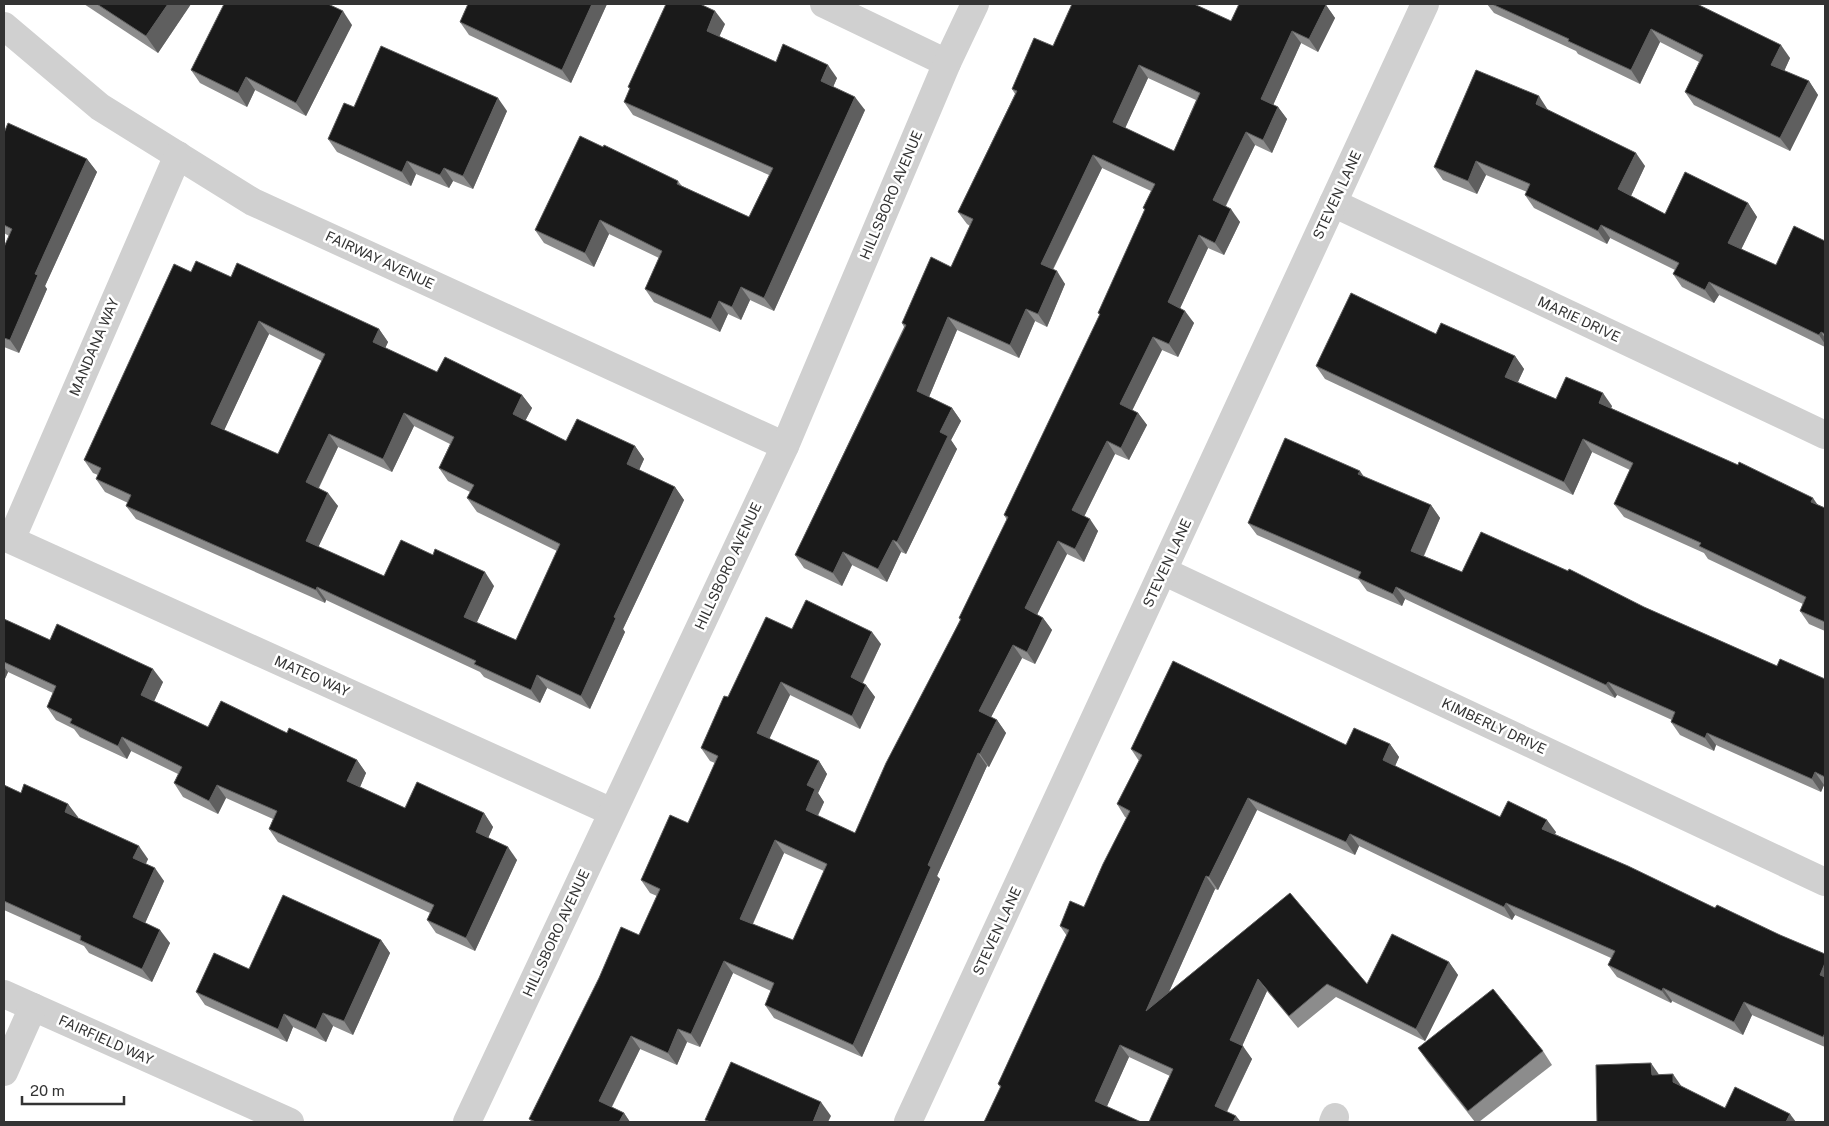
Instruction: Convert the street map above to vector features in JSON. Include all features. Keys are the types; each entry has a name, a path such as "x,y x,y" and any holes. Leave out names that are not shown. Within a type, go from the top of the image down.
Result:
{"street":[{"path":"824,4 947,63"},
{"name":"HILLSBORO AVENUE","path":"467,1122 785,446 947,63 975,4"},
{"name":"STEVEN LANE","path":"908,1122 1425,4"},
{"name":"FAIRWAY AVENUE","path":"4,26 100,107 253,202 785,446"},
{"name":"MANDANA WAY","path":"11,540 178,155"},
{"name":"MARIE DRIVE","path":"1333,203 1825,434"},
{"name":"MATEO WAY","path":"11,540 612,812"},
{"name":"KIMBERLY DRIVE","path":"1163,571 1825,882"},
{"name":"FAIRFIELD WAY","path":"4,994 290,1122"},
{"path":"4,1072 33,1007"}],"building":[{"path":"97,4 168,4 146,36"},
{"path":"224,4 328,4 343,11 296,103 246,77 238,93 191,70"},
{"path":"468,4 592,4 562,70 460,22"},
{"path":"666,4 700,4 715,11 707,31 776,62 783,44 828,65 821,81 855,97 764,298 741,287 732,307 719,301 711,319 645,289 662,251 600,220 585,253 535,230 580,136 603,147 604,145 678,181 677,184 749,217 773,168 624,102 630,88 628,87"},
{"path":"1072,4 1194,4 1231,21 1239,4 1326,5 1309,39 1292,31 1261,99 1278,107 1263,140 1246,132 1213,200 1231,209 1215,243 1199,235 1168,302 1185,311 1169,344 1153,337 1120,404 1138,413 1121,448 1107,441 1072,510 1090,519 1075,549 1058,541 1025,608 1043,618 1027,652 1013,645 979,711 997,720 980,754 978,753 928,865 931,867 853,1045 765,1005 774,983 724,961 691,1034 678,1029 668,1053 631,1036 599,1101 624,1113 619,1122 536,1122 529,1119 599,978 621,927 639,935 660,889 641,880 670,815 688,823 718,756 701,748 724,696 728,697 766,617 792,629 806,600 872,632 851,677 866,685 852,716 781,682 757,733 819,761 807,785 815,789 806,810 855,833 886,763 961,619 959,618 1008,517 1004,515 1100,314 1098,313 1155,184 1093,155 1041,264 1057,271 1038,314 1026,309 1010,345 948,317 917,391 952,408 940,432 948,436 897,542 893,540 878,569 843,552 833,573 795,555 906,325 902,323 931,257 951,267 973,219 958,212 1017,91 1012,89 1034,38 1053,46","holes":["1139,65 1200,93 1174,151 1113,122","775,840 827,864 793,940 740,919"]},
{"path":"1492,4 1697,4 1781,45 1771,65 1809,81 1780,138 1685,92 1703,55 1651,29 1631,70"},
{"path":"381,46 498,98 463,176 444,168 440,175 407,161 402,172 328,139 344,103 354,107"},
{"path":"1476,70 1539,96 1536,104 1636,153 1618,189 1665,214 1685,172 1748,203 1728,243 1776,265 1794,226 1825,241 1825,334 1821,332 1819,335 1709,282 1705,290 1673,274 1679,263 1601,225 1598,231 1525,195 1530,184 1476,161 1468,181 1434,167"},
{"path":"8,123 87,159 35,274 38,275 10,340 4,338 4,247 12,229 4,225 4,133"},
{"path":"196,261 231,277 237,263 379,329 373,342 437,372 445,357 522,395 513,414 566,441 577,419 635,446 627,464 675,487 614,617 616,618 581,696 537,675 531,690 474,664 476,661 317,587 316,590 126,506 131,495 96,479 101,468 84,460 174,264 191,272","holes":["259,321 325,354 278,454 211,424","404,413 454,437 439,468 474,485 467,498 560,544 516,640 464,617 485,572 435,549 433,555 401,540 384,576 306,541 328,493 306,482 329,434 383,459"]},
{"path":"1351,293 1436,334 1441,323 1515,356 1505,377 1556,399 1566,377 1603,393 1599,403 1738,465 1739,462 1813,498 1811,502 1825,508 1825,622 1800,611 1806,597 1699,546 1701,543 1614,504 1633,463 1583,439 1564,482 1316,366"},
{"path":"1285,438 1360,471 1358,474 1431,505 1411,551 1462,572 1481,532 1568,571 1569,569 1644,607 1777,666 1780,659 1825,679 1825,777 1815,772 1812,779 1707,733 1705,738 1671,722 1675,712 1608,682 1606,685 1396,587 1393,594 1358,578 1361,572 1248,523"},
{"path":"4,619 50,640 57,624 153,669 141,695 208,727 221,701 287,733 289,728 357,760 347,781 405,808 417,782 484,813 476,832 508,847 466,938 427,920 434,905 269,829 277,811 217,785 209,801 174,783 182,767 122,737 118,746 70,723 72,719 47,707 56,686 4,662"},
{"path":"1173,661 1346,745 1354,728 1390,744 1383,760 1500,817 1508,801 1547,820 1542,829 1628,866 1715,908 1717,905 1825,954 1825,963 1820,975 1825,977 1825,1033 1823,1037 1744,1002 1734,1022 1663,988 1662,991 1608,965 1615,951 1506,903 1504,907 1350,834 1346,842 1248,798 1209,877 1206,876 1146,1011 1290,893 1367,984 1392,934 1449,962 1416,1029 1327,984 1289,1016 1258,979 1230,1040 1243,1046 1215,1106 1236,1116 1233,1122 1149,1122 1173,1069 1120,1045 1095,1101 1141,1122 984,1122 1001,1086 998,1084 1069,930 1060,926 1070,901 1084,907 1130,811 1117,804 1142,755 1131,749"},
{"path":"24,784 68,804 65,812 139,846 133,858 155,868 133,917 160,930 142,969 80,940 81,936 4,901 4,785 21,793"},
{"path":"283,895 381,940 344,1021 323,1013 316,1029 284,1014 278,1029 196,992 214,953 249,969"},
{"path":"1493,989 1543,1051 1468,1111 1418,1048"},
{"path":"731,1062 821,1102 813,1122 711,1122 705,1120"},
{"path":"1651,1063 1652,1075 1673,1074 1673,1082 1725,1108 1735,1087 1790,1114 1786,1122 1597,1122 1596,1065"}]}
